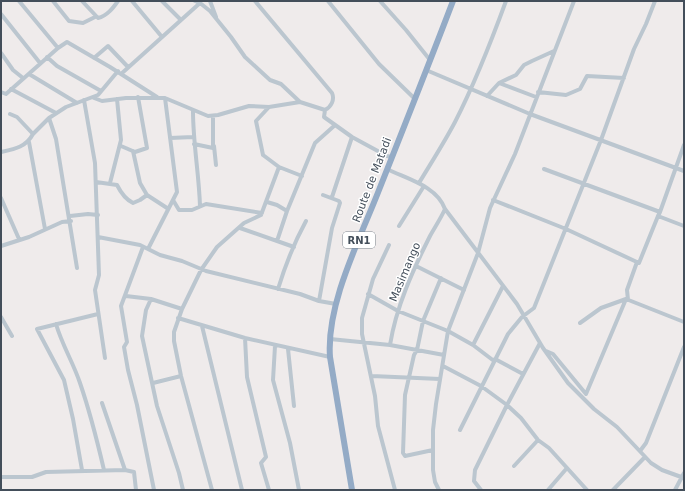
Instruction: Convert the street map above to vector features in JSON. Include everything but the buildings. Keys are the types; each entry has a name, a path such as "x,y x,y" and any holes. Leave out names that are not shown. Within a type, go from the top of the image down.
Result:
{"highway":[{"name":"Route de Matadi","path":"352,490 330,357 330,339 336,304 453,1"}],"street":[{"path":"19,1 58,48"},
{"path":"53,1 69,21 83,23 96,17 99,18 104,16 118,1"},
{"path":"82,1 96,17"},
{"path":"132,1 162,37"},
{"path":"162,1 180,19"},
{"path":"195,1 200,3 216,18 245,57 270,80 281,84 300,102 325,110"},
{"path":"210,1 216,18"},
{"path":"255,1 332,93 332,102 329,108 325,110 324,117 334,126 352,137 387,156 392,157"},
{"path":"328,1 379,64 415,99"},
{"path":"380,1 430,60"},
{"path":"419,183 471,89 496,31 506,1"},
{"path":"438,490 434,480 433,450 436,404 448,331 478,253 493,200 515,154 574,1"},
{"path":"460,430 508,334 534,308 601,140 634,49 655,1"},
{"path":"1,152 18,148 29,142 33,134 56,113 77,102 94,98 119,73 128,67 180,19 200,3"},
{"path":"1,14 40,63"},
{"path":"1,92 6,94 47,57 67,42 157,97"},
{"path":"94,58 108,45 128,67"},
{"path":"487,96 499,83 516,75 524,65 532,60 554,52"},
{"path":"1,53 13,70 23,78"},
{"path":"47,57 57,66 101,91"},
{"path":"426,70 530,114 684,171"},
{"path":"29,74 77,102"},
{"path":"538,92 566,95 580,89 587,76 624,78"},
{"path":"499,83 536,97"},
{"path":"11,89 56,113"},
{"path":"94,98 102,101 138,97 165,98 192,111 213,116 249,106 269,107 300,102"},
{"path":"121,146 138,152 147,148 138,97"},
{"path":"154,490 124,349 127,342 121,311 145,248 177,192 165,98"},
{"path":"110,183 121,146 122,136 117,99"},
{"path":"84,100 94,156 100,275 95,290 105,358"},
{"path":"269,107 258,119 256,124 263,155 279,167 302,176"},
{"path":"192,111 200,206"},
{"path":"10,114 17,117 33,134"},
{"path":"213,116 216,165"},
{"path":"49,118 56,139 77,268"},
{"path":"277,241 287,211 315,143 334,126"},
{"path":"170,138 193,137"},
{"path":"332,197 352,137"},
{"path":"29,142 45,229"},
{"path":"194,144 208,148 214,146"},
{"path":"546,351 553,354 586,394 627,300 627,290 637,262 641,261 684,145"},
{"path":"132,151 136,158 140,182 147,195 167,208"},
{"path":"212,490 181,376 174,341 178,318 201,270 222,241 262,213 279,167"},
{"path":"388,169 419,183 442,201 445,209 503,286 560,373 582,398 617,427 645,457 662,470 683,476 675,490"},
{"path":"544,169 659,214 684,226"},
{"path":"96,182 117,185 120,193 133,203 147,195"},
{"path":"399,226 413,207 424,186"},
{"path":"319,302 332,228 340,203 332,197 323,195"},
{"path":"1,198 19,240"},
{"path":"173,200 180,210 192,210 206,204 262,213"},
{"path":"493,200 566,229 637,262"},
{"path":"267,202 287,211"},
{"name":"Masimango","path":"390,345 398,311 416,266 445,209"},
{"path":"1,246 29,237 70,219 88,214 98,215"},
{"path":"278,290 284,269 306,221"},
{"path":"240,228 294,247"},
{"path":"98,237 145,248 160,255 194,265 201,270 278,290 300,294 319,302 336,304"},
{"path":"389,244 377,268 368,294 362,318 363,341 372,376 378,413 378,426 395,490 400,490"},
{"path":"416,266 464,290"},
{"path":"433,450 410,457 405,456 403,453 405,395 423,321 441,278"},
{"path":"473,345 503,286"},
{"path":"368,294 398,311 448,331 473,345 494,360 523,374"},
{"path":"126,296 151,299 182,309"},
{"path":"151,299 146,310 142,336 157,406 179,473 183,490"},
{"path":"580,323 601,308 627,300 684,322"},
{"path":"82,470 64,380 37,330 98,314"},
{"path":"1,317 12,336"},
{"path":"178,318 275,346 330,357"},
{"path":"56,324 64,348 68,353 80,383 98,440 104,470"},
{"path":"202,326 242,490"},
{"path":"245,338 247,377 266,457 261,463 269,490"},
{"path":"330,339 363,341 444,355"},
{"path":"481,490 474,481 474,473 507,405 540,343"},
{"path":"275,346 273,380 290,443 299,490"},
{"path":"640,451 646,443 682,358 684,348"},
{"path":"288,349 294,406"},
{"path":"443,366 482,386 507,405 521,418 538,440 549,448 587,490"},
{"path":"153,384 181,376"},
{"path":"372,376 440,379"},
{"path":"102,403 125,470"},
{"path":"514,466 538,440"},
{"path":"612,490 645,457"},
{"path":"548,490 567,468"},
{"path":"1,477 32,477 46,472 125,470 134,472 136,490"}]}
